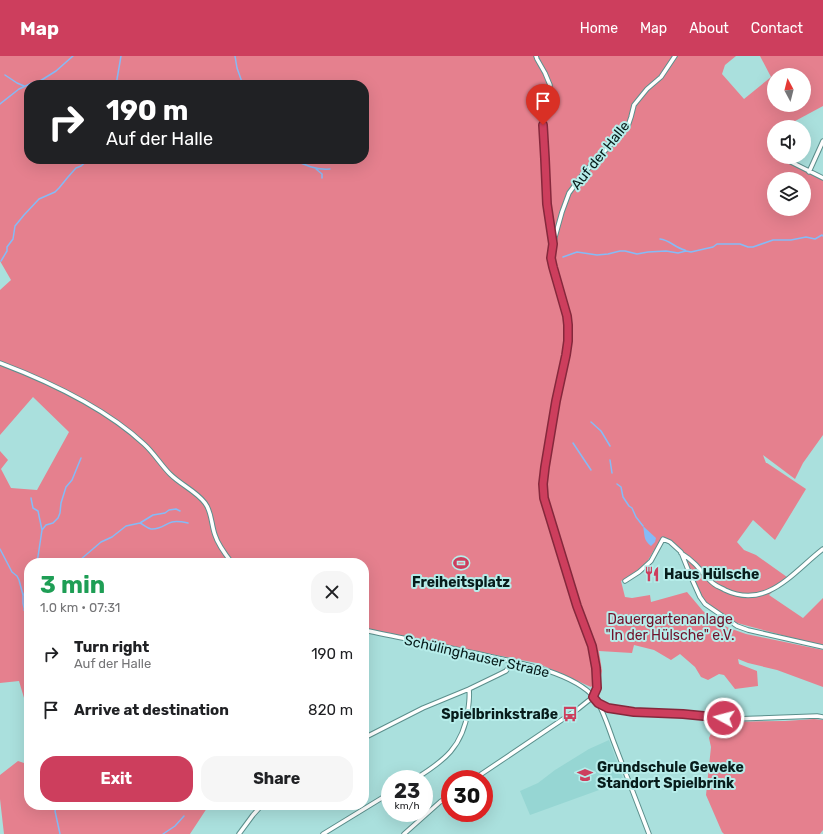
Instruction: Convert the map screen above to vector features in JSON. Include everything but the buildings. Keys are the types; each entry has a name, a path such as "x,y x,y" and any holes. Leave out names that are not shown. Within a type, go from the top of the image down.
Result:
{"street":[{"name":"Auf der Halle","path":"536,56 550,85 549,95 542,115 547,204 553,244"},
{"name":"Auf der Halle","path":"593,697 597,688 594,652 577,606 544,498 543,484 545,467 568,341 567,316 551,258 553,244 569,193 583,174 628,126 634,105 647,89 661,77 675,56"},
{"path":"794,164 809,172 823,141"},
{"path":"811,173 823,178"},
{"path":"0,363 59,388 101,412 139,440 153,453 170,474 206,503 209,509 215,537 221,549 228,558"},
{"path":"625,581 639,572 651,561 663,539 670,542 695,563 704,575 715,585 731,593 750,596 764,593 780,585 823,549"},
{"path":"680,551 700,597 712,610 737,626 748,630 823,647"},
{"name":"Schülinghauser Straße","path":"369,631 542,669 569,679 587,690 598,703"},
{"path":"369,735 423,708 469,689 506,671 512,662"},
{"path":"429,770 447,756 456,745 462,733 467,720 470,694 469,689"},
{"path":"487,770 578,709 593,697"},
{"path":"598,703 608,708 634,712 662,712 733,719 823,717"},
{"path":"598,703 649,834"},
{"path":"369,806 381,799"},
{"path":"404,834 441,801"},
{"path":"239,834 258,810"},
{"path":"324,834 363,810"}],"shaded area":[{"path":"643,526 656,538 655,542 651,546 645,539"},
{"name":"Grundschule Geweke Standort Spielbrink","path":"609,740 624,781 530,815 520,791 538,783 555,770 589,749"}],"green space":[{"name":"Dauergartenanlage \"In der Hülsche\" e.V.","path":"0,56 736,56 725,65 722,74 744,99 767,80 767,112 811,112 811,68 767,68 767,69 760,56 823,56 823,106 797,120 767,120 767,164 792,164 809,172 767,172 767,216 811,216 811,173 823,179 823,435 803,463 795,479 763,455 766,463 806,489 775,540 753,520 737,542 744,550 756,555 787,577 769,595 803,618 823,598 823,646 737,623 705,603 682,552 674,543 668,540 654,550 647,562 639,570 621,581 625,597 632,598 650,595 651,602 687,592 703,611 719,623 729,628 746,634 823,650 823,687 777,670 738,659 739,664 757,671 758,686 735,689 724,675 719,674 708,680 701,677 695,667 680,654 671,660 654,650 634,645 632,653 599,651 602,671 599,683 595,683 591,687 537,663 369,631 369,558 24,558 24,698 19,681 0,683 0,451 8,460 1,469 11,488 37,490 69,432 33,397 0,435 0,290 11,280 0,261"},
{"path":"823,720 823,830 820,834 724,834 706,795 711,747 709,738 717,722"},
{"path":"18,761 24,763 24,810 206,810 190,834 4,834 0,799 0,775"}],"waterway":[{"path":"42,80 56,71 73,56"},
{"path":"117,80 121,56"},
{"path":"235,56 241,80"},
{"path":"5,75 24,86"},
{"path":"0,104 24,87"},
{"path":"1,261 7,251 7,247 13,239 15,226 24,215 39,199 55,192 76,168 83,164"},
{"path":"302,164 320,169 330,169"},
{"path":"316,169 322,174 322,178"},
{"path":"563,257 577,252 597,255 620,251 637,254 666,251 678,253 686,251 691,252 713,247 717,244 740,244 753,247 773,240 791,240 806,237 815,239 822,235 823,236"},
{"path":"660,239 685,250"},
{"path":"591,422 601,431 610,446"},
{"path":"573,443 591,470"},
{"path":"38,558 42,530 46,525 53,523 58,518 66,487 72,480 81,458"},
{"path":"610,460 612,473"},
{"path":"617,484 621,487 623,497 643,526"},
{"path":"31,498 33,508 38,511 42,530"},
{"path":"82,558 101,542 112,537 126,526 140,523 153,515 165,513 169,510 176,509 180,511"},
{"path":"140,523 150,529 160,528 172,522 188,523"},
{"path":"0,549 12,572 19,580 23,595 24,608"},
{"path":"55,810 60,834"},
{"path":"163,834 175,826 184,816"}],"place":[{"name":"Freiheitsplatz","path":"461,563"},
{"name":"Haus Hülsche","path":"652,574"},
{"name":"Spielbrinkstraße","path":"570,714"},
{"name":"Grundschule Geweke Standort Spielbrink","path":"585,775"}],"route":[{"path":"543,125 547,204 553,244 551,258 567,316 568,325 566,355 556,401 545,467 543,484 544,498 577,606 595,658 597,688 593,697 598,703 608,708 634,712 662,712 724,718"}]}
